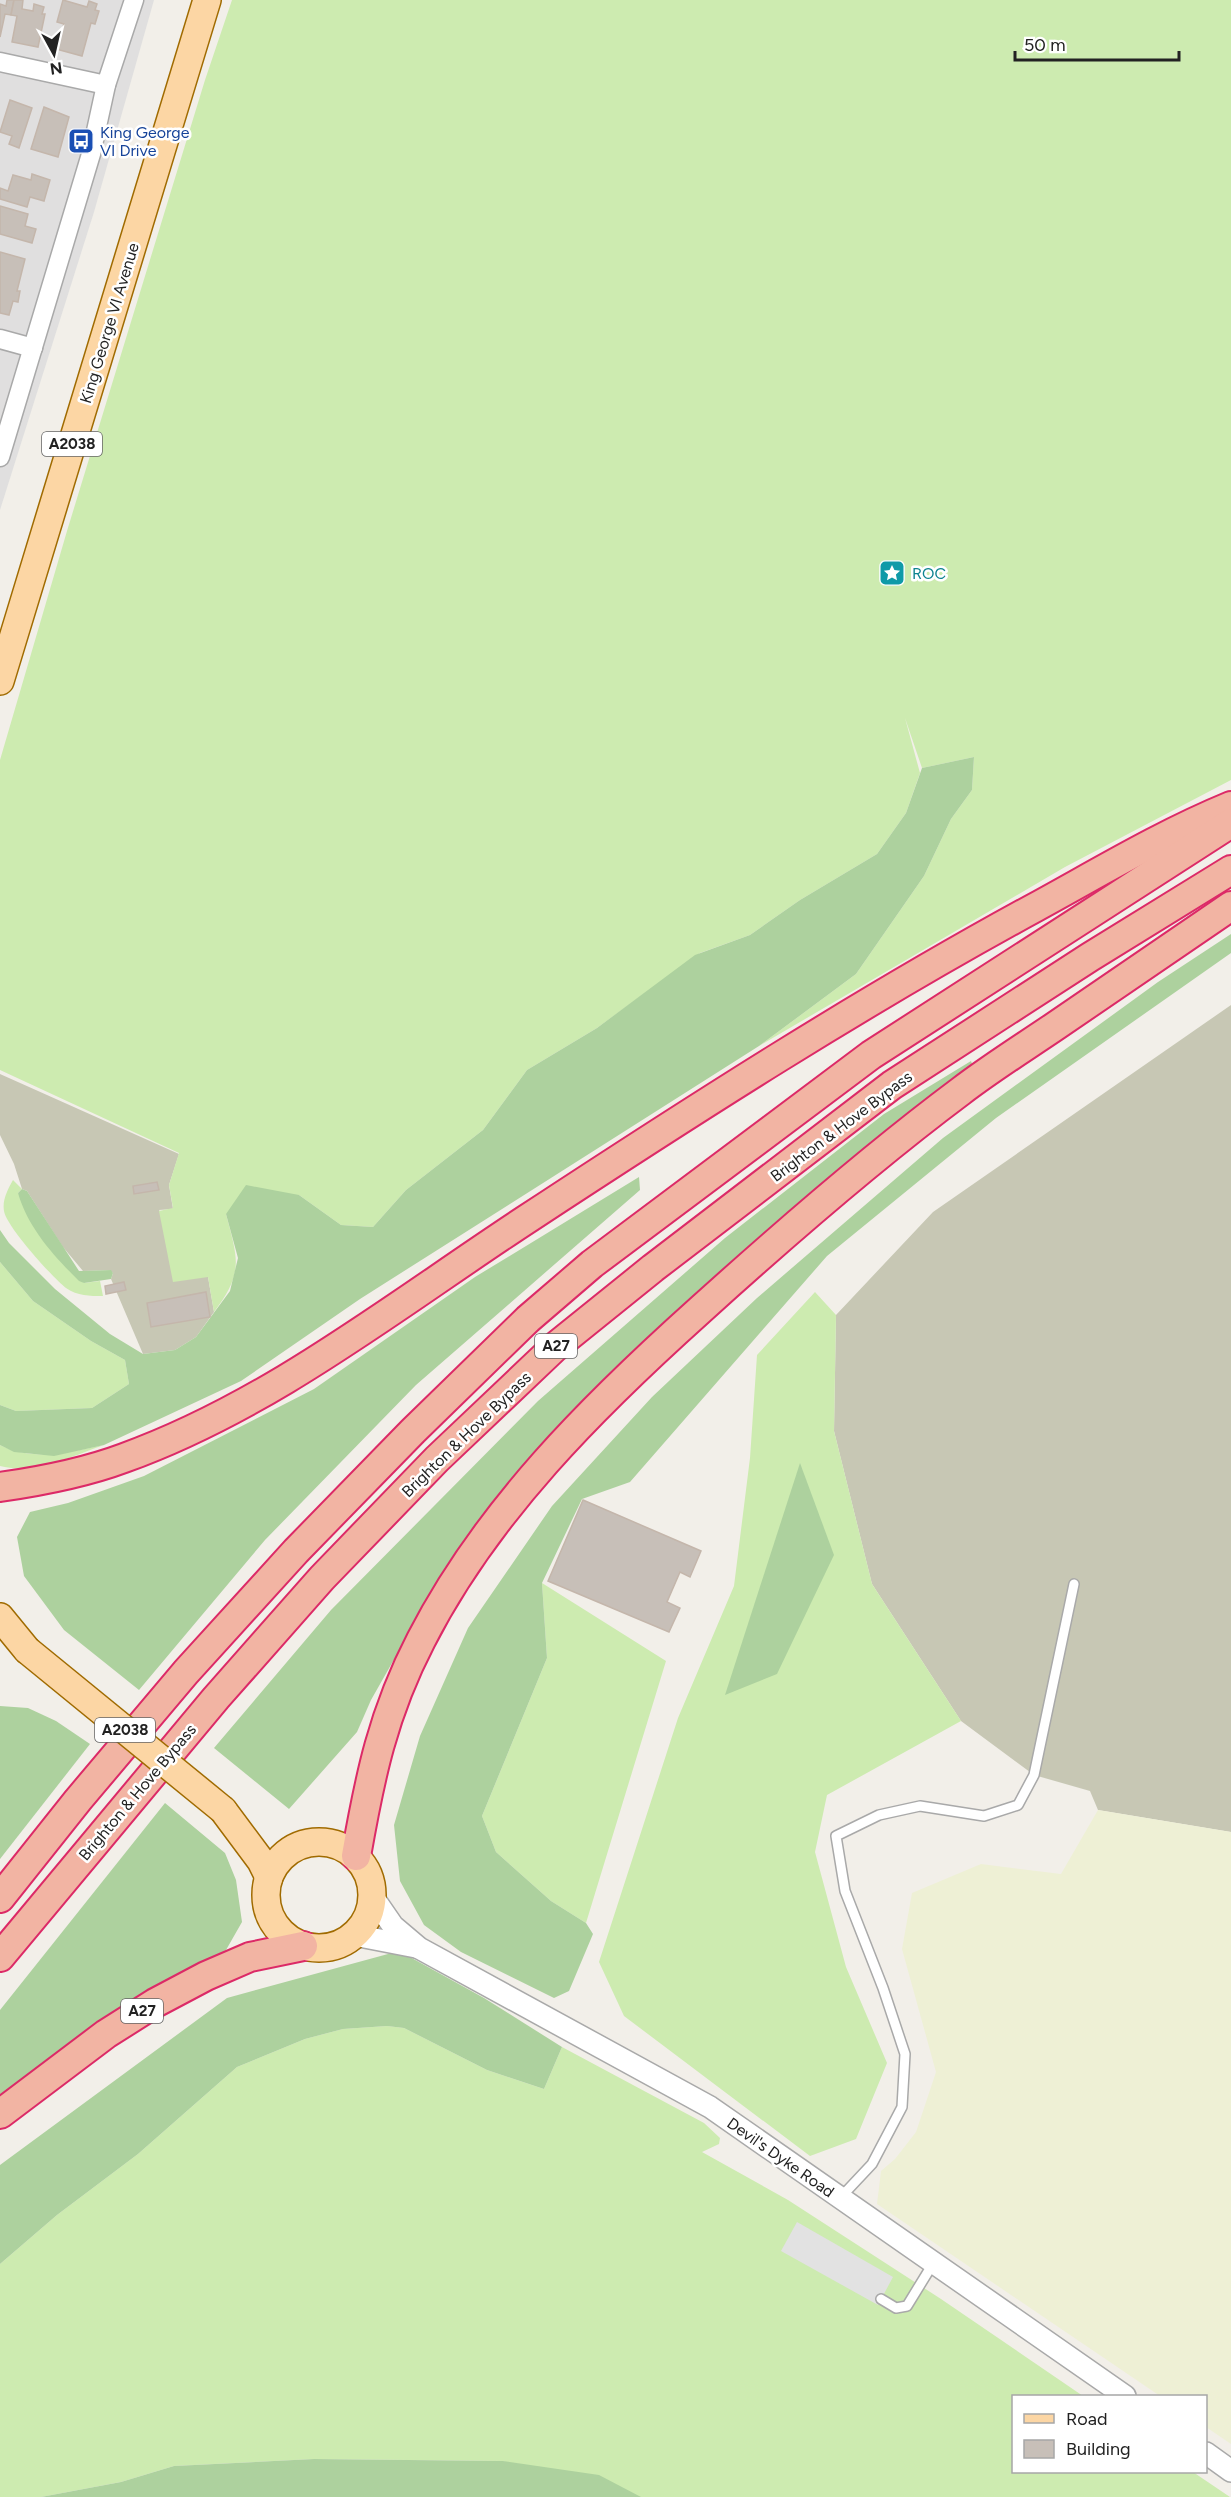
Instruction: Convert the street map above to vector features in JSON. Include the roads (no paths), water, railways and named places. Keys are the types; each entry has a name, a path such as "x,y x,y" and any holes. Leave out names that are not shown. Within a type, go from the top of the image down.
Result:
{"highway":[{"path":"0,1487 76,1473 122,1460 168,1441 264,1391 325,1354 526,1219 859,1008 990,932 1177,830 1231,806"},
{"name":"A27","path":"0,1898 78,1800 186,1672 296,1551 413,1431 528,1319 592,1264 871,1055 1231,823"},
{"name":"Brighton & Hove Bypass","path":"0,1957 216,1698 322,1578 437,1459 555,1347 652,1268 892,1085 1090,957 1231,870"},
{"path":"356,1856 368,1783 380,1738 399,1686 421,1640 447,1593 477,1548 512,1502 589,1414 743,1270 861,1168 963,1089 1231,906"},
{"name":"A27","path":"0,2114 106,2034 154,2003 206,1976 250,1957 303,1946"}],"main road":[{"name":"King George VI Avenue","path":"0,681 207,0"},
{"name":"A2038","path":"0,1617 27,1650 223,1810 272,1842 294,1848"},
{"name":"A2038","path":"0,1640 27,1650"},
{"name":"A2038","path":"223,1810 261,1861 268,1877"},
{"path":"309,1842 326,1842 342,1847 356,1856 366,1868 373,1897 370,1911 364,1924 354,1935 339,1944 321,1948 303,1946 288,1938 276,1926 268,1911 266,1894 268,1877 274,1865 294,1848 309,1842"}],"street":[{"path":"0,457 91,154 106,85 134,0"},
{"path":"0,62 106,85"},
{"path":"0,339 33,348"},
{"name":"Devil's Dyke Road","path":"373,1897 393,1926 419,1948 710,2107 1122,2395"},
{"name":"Devil's Dyke Road","path":"354,1935 419,1948"},
{"path":"1207,2454 1231,2471"}],"lane":[{"path":"840,2199 872,2164 902,2107 905,2054 883,1988 845,1892 836,1836 879,1815 920,1806 984,1816 1018,1805 1034,1775 1074,1584"},
{"path":"881,2300 896,2308 908,2306 934,2262"}],"place":[{"name":"King George VI Drive","path":"81,141"},
{"name":"ROC","path":"892,573"}]}
